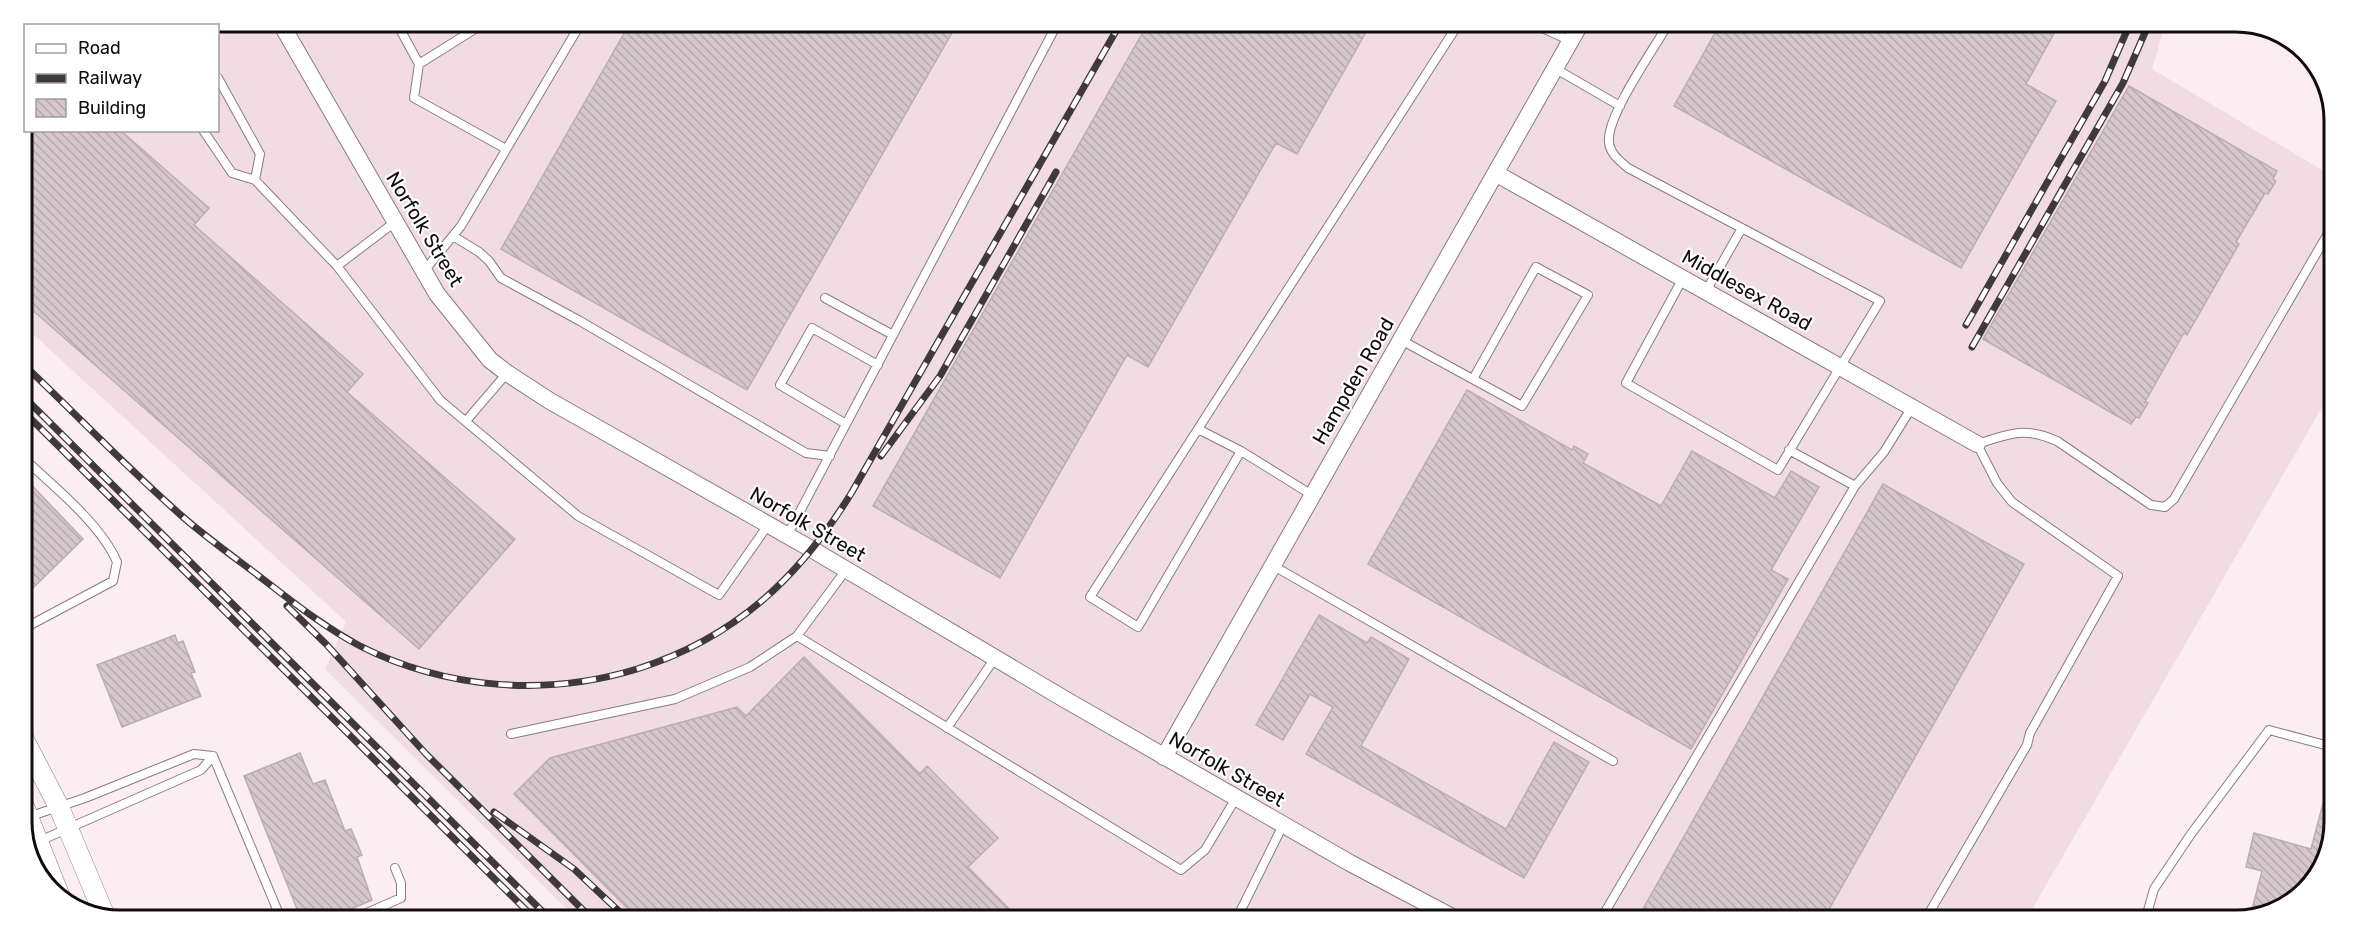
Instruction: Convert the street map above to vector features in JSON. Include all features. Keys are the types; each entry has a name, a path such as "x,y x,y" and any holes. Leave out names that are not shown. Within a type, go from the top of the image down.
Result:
{"street":[{"name":"Norfolk Street","path":"285,31 437,294 490,360 507,373 550,401 846,570 1164,757 1439,910"},
{"name":"Hampden Road","path":"1164,757 1577,31"},
{"name":"Middlesex Road","path":"1497,174 1977,444"},
{"path":"32,755 59,807 102,909"},
{"path":"36,850 48,873"}],"lane":[{"path":"401,31 419,64 414,98 506,149"},
{"path":"419,64 472,31"},
{"path":"424,271 461,226 575,31"},
{"path":"787,536 1053,31"},
{"path":"1241,451 1138,627 1090,597 1454,31"},
{"path":"1548,31 1571,42"},
{"path":"1664,31 1620,106 1610,130 1609,144 1615,156 1628,168 1880,301 1778,470 1626,382 1683,278"},
{"path":"1556,69 1620,106"},
{"path":"219,83 260,154 255,180"},
{"path":"204,132 232,173 255,180 337,266 440,400 578,516 719,595 768,525"},
{"path":"337,266 395,222"},
{"path":"1706,291 1742,228"},
{"path":"453,236 479,252 489,261 501,278 580,321 806,453 830,456"},
{"path":"1931,910 2027,745 2030,733 2118,576 2012,502 1997,483 1977,444 2019,431 2041,434 2057,441 2151,505 2165,507 2174,500 2324,240"},
{"path":"1401,340 1522,406 1588,296 1536,267 1473,379"},
{"path":"825,298 893,335"},
{"path":"846,424 780,385 813,328 878,365"},
{"path":"466,421 507,373"},
{"path":"1606,910 1855,486 1884,452 1912,407"},
{"path":"1198,429 1241,451 1312,495"},
{"path":"1789,450 1855,486"},
{"path":"31,466 104,539 117,562 113,581 32,624"},
{"path":"1272,566 1613,761"},
{"path":"511,734 675,699 750,667 797,636 846,570"},
{"path":"797,636 1181,870 1205,850 1236,798"},
{"path":"947,728 995,658"},
{"path":"2148,910 2154,889 2191,834 2269,730 2324,745"},
{"path":"32,811 59,807 85,798 194,754 213,756"},
{"path":"34,844 201,770 213,756"},
{"path":"213,756 277,910"},
{"path":"1241,910 1283,825"},
{"path":"373,910 401,898 401,883 395,868"}],"shaded area":[{"path":"219,31 2163,31 2152,69 2324,171 2324,404 2032,910 568,910 325,669 346,622 31,332 31,132 219,132"}],"building":[{"path":"625,31 953,31 747,390 501,249"},
{"path":"1144,31 1367,31 1297,154 1276,143 1148,367 1127,355 1000,578 873,506"},
{"path":"1716,31 2055,31 2026,84 2056,101 1961,268 1674,106"},
{"path":"2129,86 2277,171 2273,179 2276,181 2268,194 2265,193 2236,242 2239,244 2187,335 2184,333 2145,402 2148,403 2139,418 2136,417 2131,424 1983,339"},
{"path":"31,132 122,132 209,208 194,225 363,374 347,392 515,539 419,649 31,309"},
{"path":"1467,390 1572,450 1574,446 1588,454 1583,463 1661,506 1692,451 1775,498 1791,471 1819,487 1771,570 1788,579 1691,749 1368,564"},
{"path":"1883,484 2024,564 1829,910 1643,909"},
{"path":"32,485 83,539 32,589"},
{"path":"1319,615 1367,643 1371,637 1409,659 1361,746 1506,829 1554,742 1589,762 1524,878 1306,754 1333,707 1310,694 1283,740 1256,725"},
{"path":"175,635 178,643 183,641 195,672 191,673 201,696 122,727 97,665"},
{"path":"804,657 920,774 927,766 998,838 968,867 1010,910 629,910 514,794 550,758 737,707 746,716"},
{"path":"300,753 313,784 325,780 345,831 351,829 362,855 357,857 372,900 349,910 297,910 244,776"},
{"path":"2324,803 2324,834 2313,867 2299,885 2285,896 2252,909 2262,871 2246,867 2254,833 2311,849"}],"railway":[{"path":"31,372 192,524 306,612 360,646 426,672 461,680 496,684 567,683 602,678 637,669 672,656 734,622 787,578 832,523 852,492 1116,31"},
{"path":"1966,325 2105,81 2127,31"},
{"path":"1972,347 2123,83 2146,31"},
{"path":"881,456 940,376 1056,172"},
{"path":"31,404 541,910"},
{"path":"31,419 526,910"},
{"path":"287,606 326,644 426,754 583,910"},
{"path":"494,812 574,869 618,910"}]}
